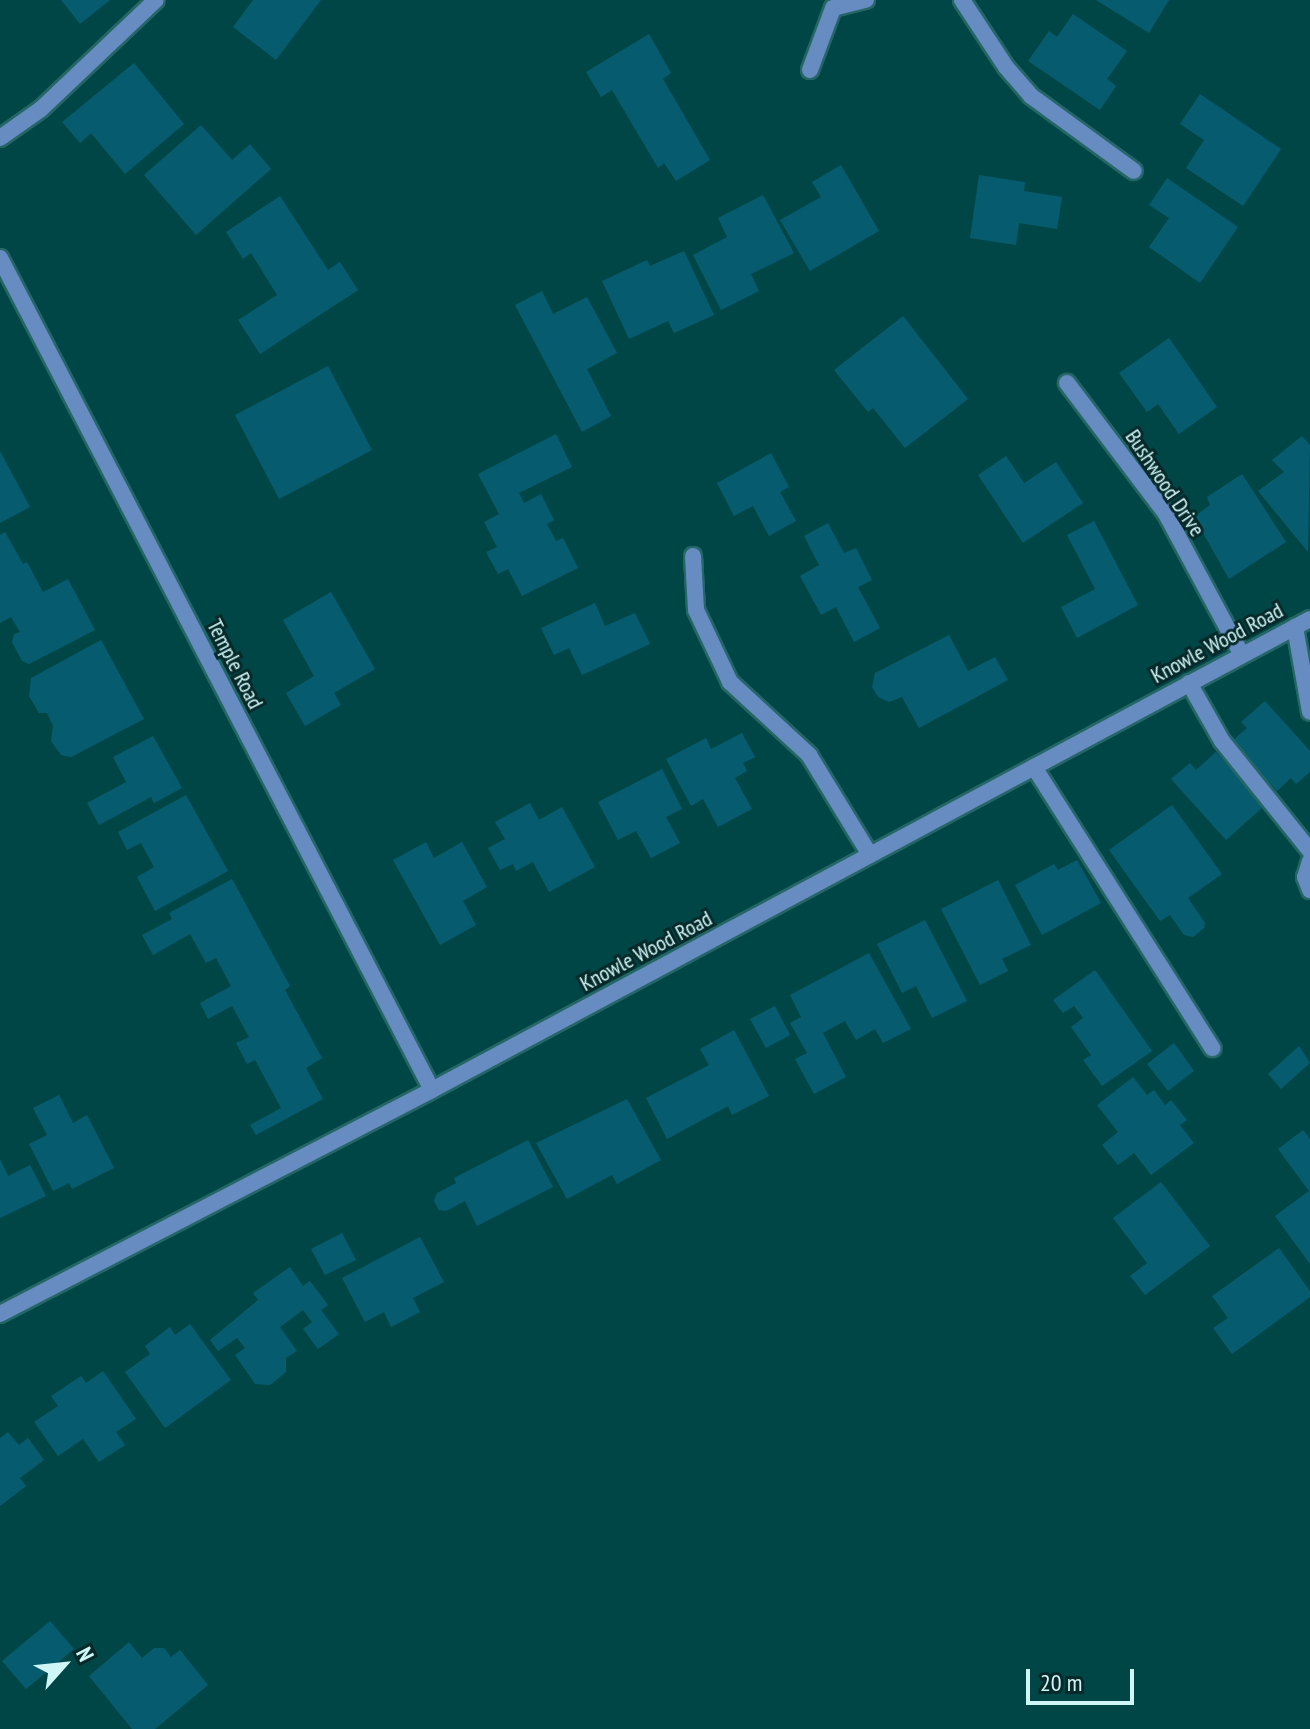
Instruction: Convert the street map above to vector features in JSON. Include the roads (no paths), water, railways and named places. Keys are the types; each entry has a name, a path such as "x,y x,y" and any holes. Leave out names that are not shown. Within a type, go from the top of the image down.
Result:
{"street":[{"path":"0,138 41,109 156,0"},
{"path":"810,70 830,4 866,0"},
{"path":"962,0 1006,67 1031,96 1134,171"},
{"name":"Temple Road","path":"0,258 432,1090"},
{"name":"Bushwood Drive","path":"1067,383 1166,514 1242,655"},
{"path":"693,556 696,610 730,682 809,755 870,855"},
{"name":"Knowle Wood Road","path":"0,1314 432,1090 1310,619"},
{"path":"1295,627 1310,712"},
{"path":"1189,683 1222,741 1310,851"},
{"path":"1034,767 1212,1048"},
{"path":"1310,861 1305,877 1310,890"}]}
